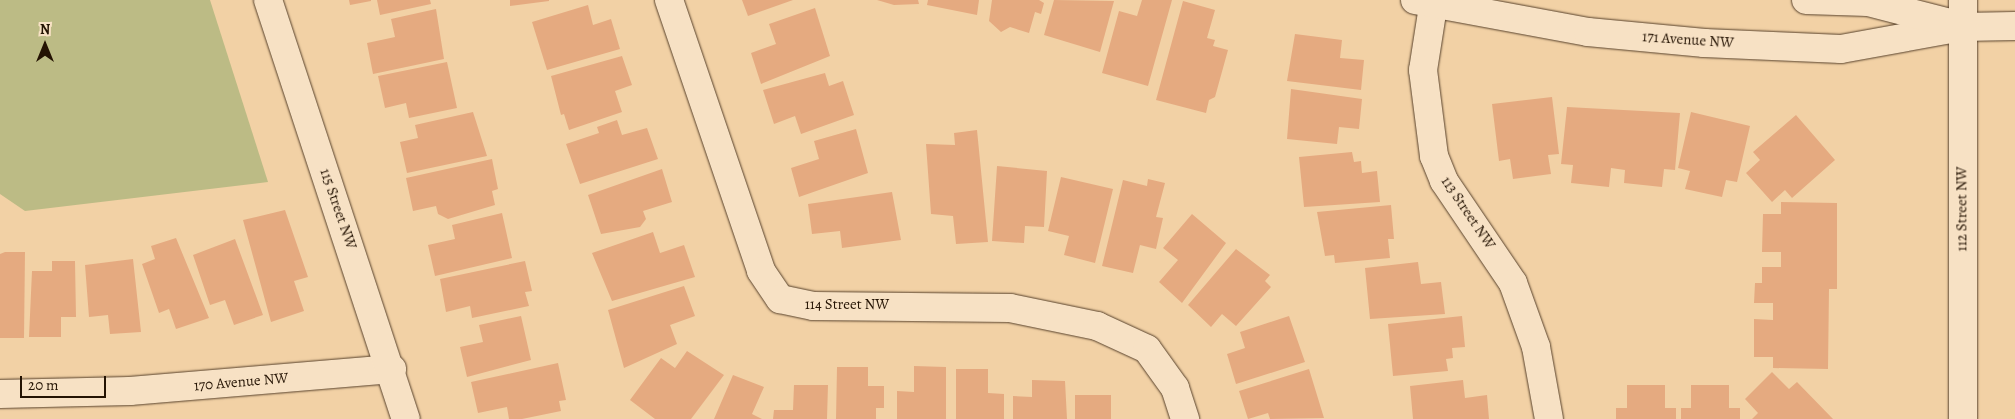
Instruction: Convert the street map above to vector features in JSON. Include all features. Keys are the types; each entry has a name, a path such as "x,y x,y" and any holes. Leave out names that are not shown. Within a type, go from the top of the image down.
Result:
{"street":[{"name":"115 Street NW","path":"268,0 392,369 406,419"},
{"name":"114 Street NW","path":"669,0 761,271 780,299 813,306 1010,308 1097,326 1147,349 1175,388 1186,419"},
{"name":"171 Avenue NW","path":"1806,0 1868,2 1963,13 2015,26"},
{"name":"171 Avenue NW","path":"1427,2 1588,32 1832,48 1963,13"},
{"name":"113 Street NW","path":"1427,2 1423,70 1434,156 1444,181 1516,291 1536,347 1549,419"},
{"name":"112 Street NW","path":"1963,13 1963,419"},
{"name":"170 Avenue NW","path":"0,394 130,391 392,369"}],"shaded area":[{"path":"0,0 210,0 268,182 25,211 0,194"}],"building":[{"path":"349,0 371,0 371,1 350,5"},
{"path":"377,0 430,0 431,4 380,15"},
{"path":"510,0 549,0 549,1 510,6"},
{"path":"742,0 793,0 748,16"},
{"path":"877,0 918,0 919,4 894,5"},
{"path":"928,0 979,0 977,15 927,5"},
{"path":"992,0 1039,0 1044,3 1041,14 1035,12 1029,33 1010,27 1001,32 989,21"},
{"path":"1054,0 1114,1 1100,52 1044,35"},
{"path":"1142,0 1172,0 1148,86 1102,73 1119,11 1137,16"},
{"path":"1183,1 1215,10 1207,38 1215,40 1213,46 1228,50 1215,97 1209,100 1206,113 1156,100"},
{"path":"588,5 593,25 611,19 620,49 547,70 532,22"},
{"path":"815,8 830,56 761,84 751,53 776,44 769,24"},
{"path":"436,9 444,59 373,74 367,43 395,37 391,19"},
{"path":"1295,34 1342,40 1340,58 1364,60 1361,90 1287,81"},
{"path":"622,56 632,85 615,91 622,112 569,130 564,114 561,115 551,76"},
{"path":"447,62 457,108 409,118 406,103 385,108 378,76"},
{"path":"825,73 829,86 843,81 854,115 801,134 795,116 774,124 763,90"},
{"path":"1291,89 1362,99 1359,129 1339,127 1337,144 1287,139"},
{"path":"1552,97 1559,154 1548,155 1551,174 1513,179 1510,159 1499,161 1492,104"},
{"path":"1567,107 1680,113 1675,170 1664,169 1662,187 1624,183 1625,170 1611,168 1609,187 1571,183 1573,165 1561,164"},
{"path":"473,112 487,156 407,173 400,142 418,138 415,125"},
{"path":"1691,112 1750,126 1737,182 1726,180 1722,197 1685,189 1690,171 1678,168"},
{"path":"1796,115 1835,160 1792,198 1785,190 1772,202 1746,173 1760,160 1753,152"},
{"path":"617,120 622,135 647,128 658,159 580,184 566,144 599,133 597,127"},
{"path":"856,129 868,173 799,197 791,168 819,159 814,141"},
{"path":"977,130 988,242 956,244 953,216 931,214 926,144 955,145 954,133"},
{"path":"1352,152 1354,162 1361,161 1362,173 1377,171 1380,202 1304,207 1299,157"},
{"path":"492,159 498,189 492,191 495,205 448,219 438,214 436,206 413,211 406,178"},
{"path":"997,166 1047,171 1044,227 1025,226 1024,243 992,241"},
{"path":"662,169 672,202 643,211 646,219 640,227 601,234 588,195"},
{"path":"1061,177 1113,189 1095,263 1064,255 1069,236 1048,231"},
{"path":"1148,179 1165,183 1156,217 1163,218 1156,249 1140,245 1133,273 1102,266 1123,180 1147,186"},
{"path":"892,192 901,240 842,248 840,231 812,234 808,204"},
{"path":"1781,202 1837,203 1837,289 1829,289 1828,369 1773,368 1773,357 1754,357 1754,319 1773,320 1773,303 1754,303 1755,283 1762,283 1762,267 1781,267 1781,252 1762,252 1763,214 1781,214"},
{"path":"1391,205 1394,239 1388,239 1390,258 1335,263 1334,255 1325,256 1317,212"},
{"path":"285,210 308,277 294,281 304,311 271,322 243,220"},
{"path":"502,213 512,258 435,276 428,245 455,239 452,225"},
{"path":"1192,214 1226,243 1182,303 1159,282 1178,260 1163,248"},
{"path":"653,232 660,253 684,245 695,277 612,301 592,253"},
{"path":"176,238 209,318 176,329 169,309 159,313 142,264 155,259 151,246"},
{"path":"235,239 263,315 234,325 225,300 210,305 193,255"},
{"path":"1236,249 1270,275 1265,281 1271,287 1236,326 1222,314 1211,327 1188,305"},
{"path":"5,252 25,252 24,338 0,338 0,254"},
{"path":"133,259 141,332 110,334 108,315 89,317 85,265"},
{"path":"52,261 75,261 76,317 61,317 61,337 29,337 32,271 52,271"},
{"path":"525,261 532,291 525,292 529,306 472,318 470,306 446,312 440,279"},
{"path":"1418,262 1421,284 1441,282 1445,314 1370,319 1365,268"},
{"path":"684,286 695,316 670,325 677,344 624,368 608,310"},
{"path":"521,316 531,360 467,377 460,347 483,342 479,325"},
{"path":"1289,316 1305,362 1236,384 1227,354 1245,348 1240,332"},
{"path":"1462,316 1465,347 1452,348 1453,358 1446,359 1448,371 1393,376 1388,324"},
{"path":"687,351 724,375 691,419 655,419 630,400 661,358 675,368"},
{"path":"558,363 566,400 559,401 561,411 522,419 509,419 507,407 478,413 471,382"},
{"path":"914,366 946,367 946,419 897,419 897,391 914,392"},
{"path":"837,367 868,367 868,386 884,386 884,408 876,408 876,419 836,419"},
{"path":"956,369 988,369 988,393 1004,394 1004,419 956,419"},
{"path":"1309,369 1324,418 1270,419 1268,413 1248,419 1239,391"},
{"path":"1772,372 1789,389 1797,382 1833,419 1752,419 1758,413 1745,399"},
{"path":"733,375 764,387 752,414 762,419 714,419"},
{"path":"1032,380 1065,381 1067,419 1013,419 1013,396 1032,397"},
{"path":"1463,380 1465,398 1487,395 1489,419 1413,419 1410,386"},
{"path":"794,385 828,385 827,419 773,419 774,410 793,410"},
{"path":"1627,385 1665,385 1665,408 1676,408 1676,419 1616,419 1616,408 1627,408"},
{"path":"1691,385 1729,385 1729,408 1740,408 1740,419 1681,419 1681,408 1691,408"},
{"path":"1075,395 1111,395 1111,419 1075,419"}]}
